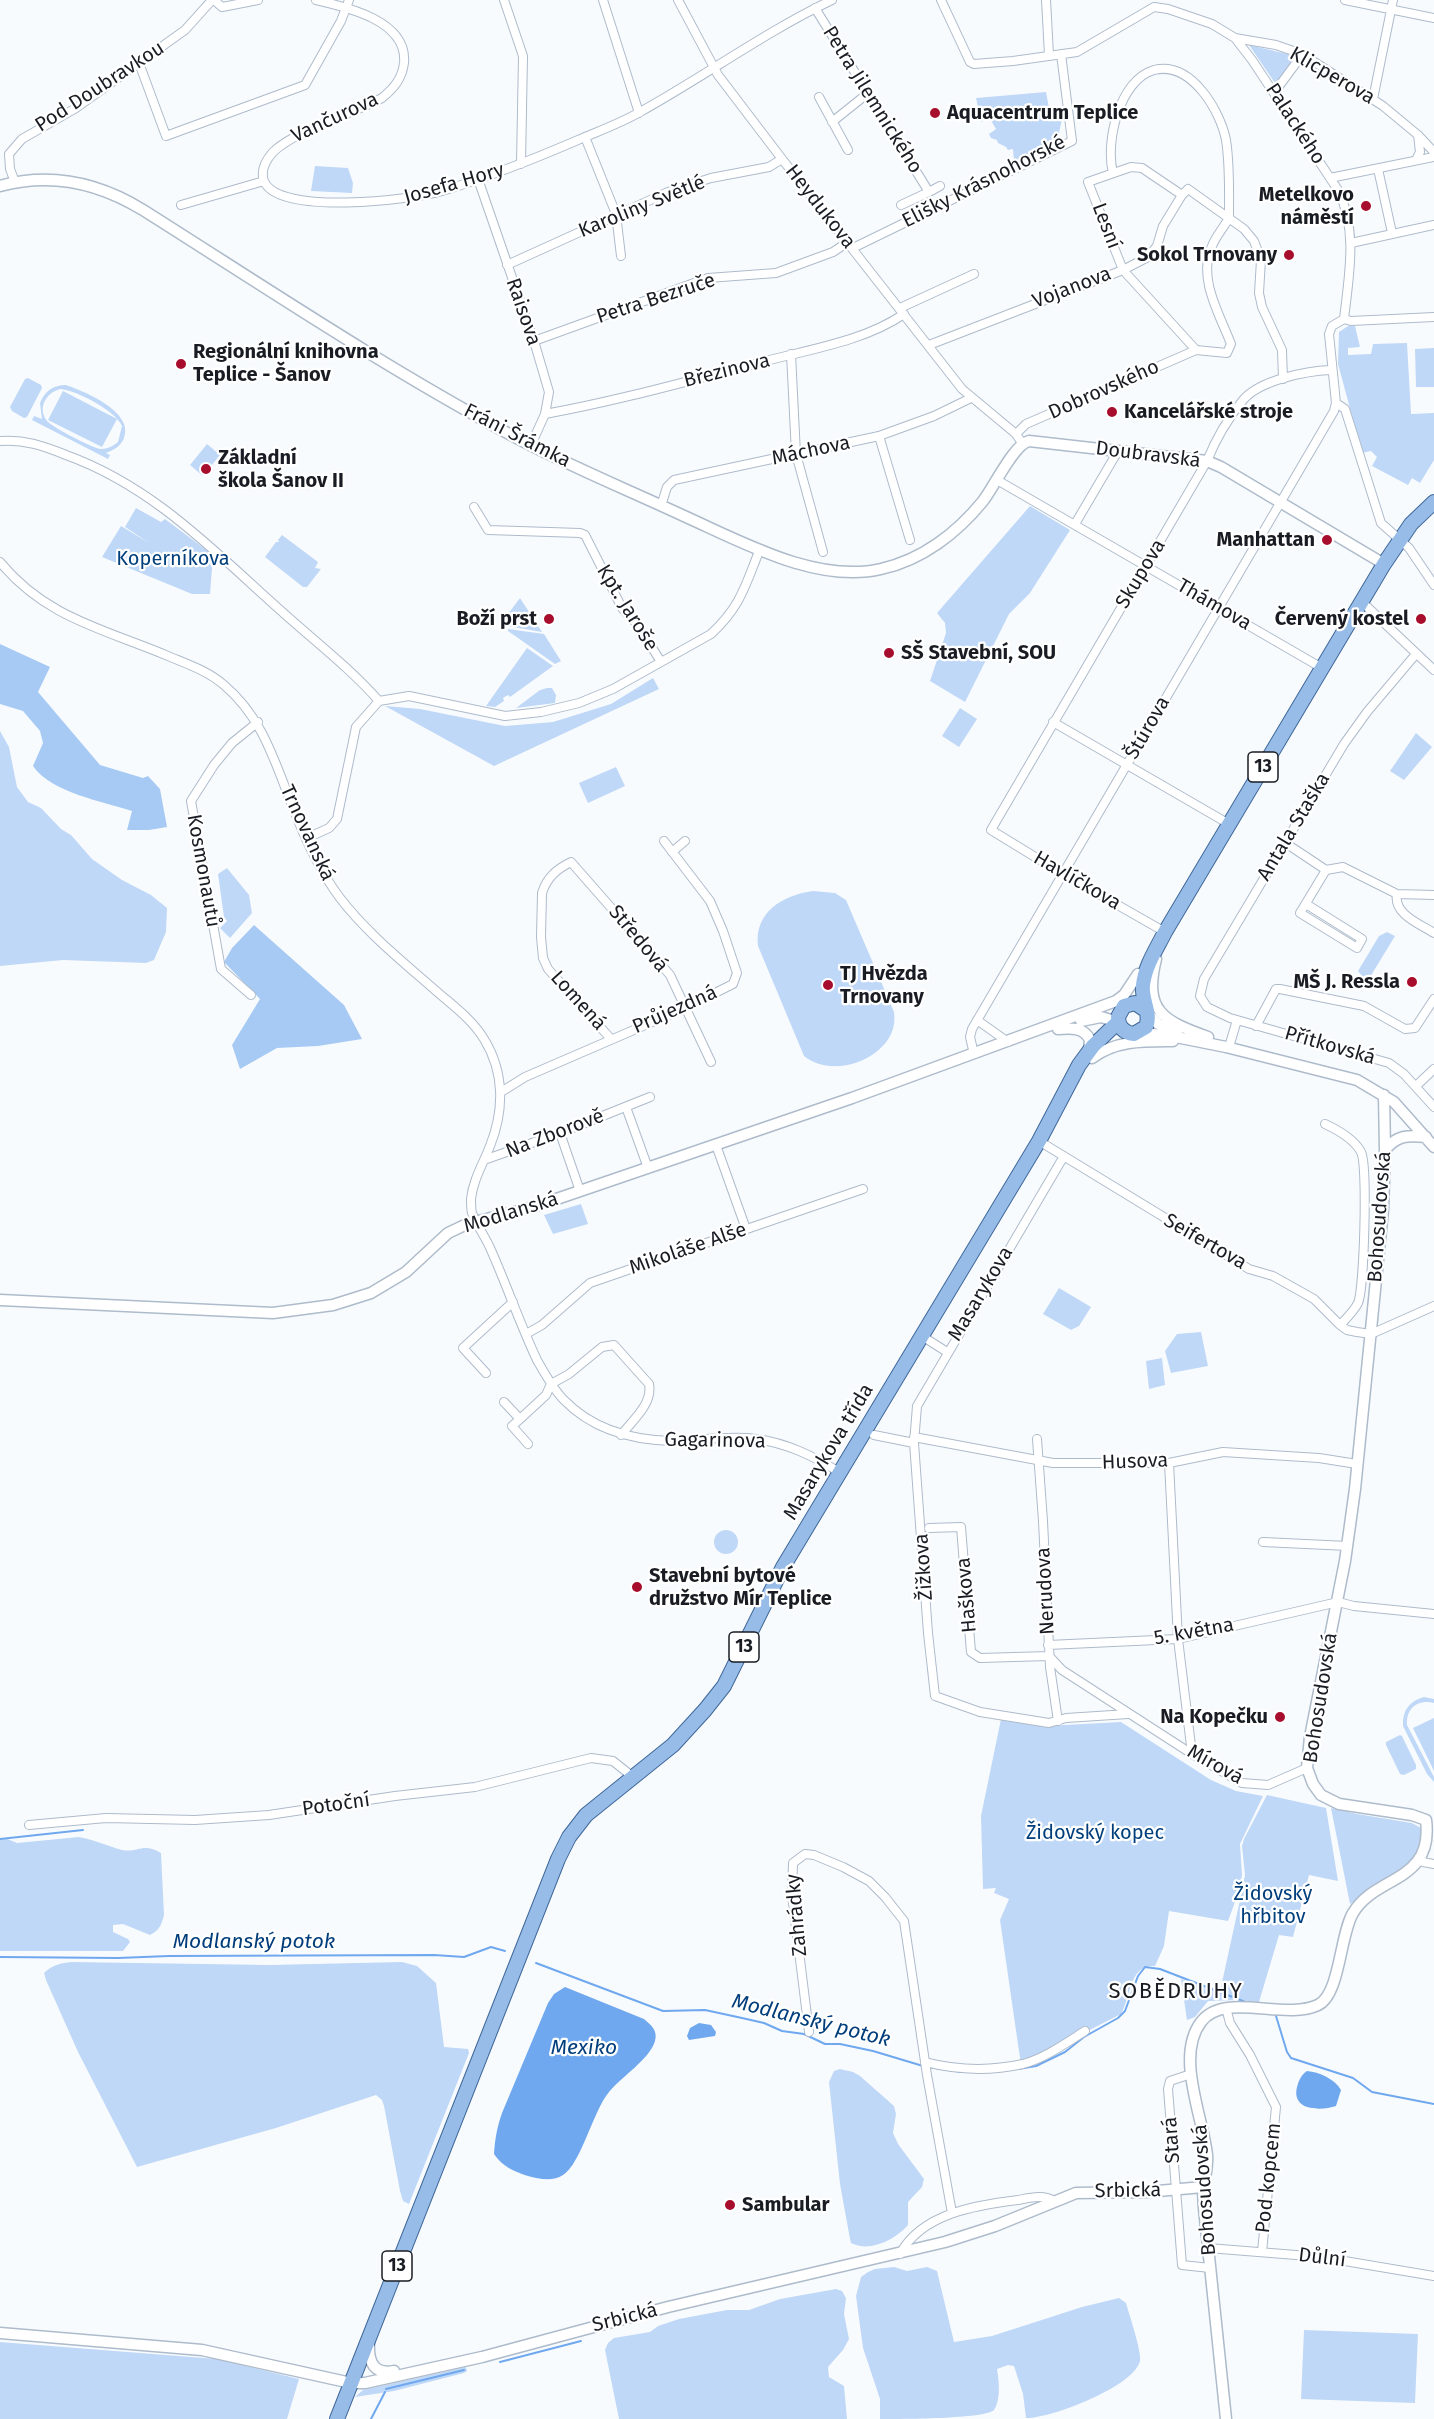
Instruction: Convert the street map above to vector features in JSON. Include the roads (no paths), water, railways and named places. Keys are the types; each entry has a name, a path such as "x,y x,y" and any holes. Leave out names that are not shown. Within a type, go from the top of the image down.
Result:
{"main road":[{"name":"Masarykova třída","path":"1147,1012 1143,996 1143,982 1165,932 1384,564 1400,539 1434,502"},
{"name":"Masarykova třída","path":"370,2333 558,1859 581,1821 613,1791 673,1745 693,1725 724,1686 774,1583 1040,1141 1076,1069 1118,1022 1118,1014 1131,998 1138,974 1153,947 1165,932"},
{"path":"1118,1022 1124,1031 1134,1034 1146,1027 1147,1012 1138,1004 1125,1005"},
{"name":"Masarykova třída","path":"1091,1054 1116,1037 1134,1034"},
{"name":"13","path":"337,2419 370,2333"}],"street":[{"path":"213,0 222,7 258,0"},
{"name":"Pod Doubravkou","path":"15,182 10,169 9,154 22,139 76,108 140,63 185,30 213,0"},
{"name":"Vančurova","path":"264,182 262,171 267,160 286,141 382,98 403,74 404,54 398,39 386,26 347,3 316,0"},
{"path":"504,0 523,56 521,164"},
{"path":"603,0 639,113"},
{"name":"Heydukova","path":"678,0 713,67 782,159 929,345"},
{"name":"Petra Jilemnického","path":"808,0 929,192"},
{"name":"Josefa Hory","path":"264,182 271,190 281,195 355,203 409,199 478,179 521,164 639,113 713,67 832,0"},
{"name":"Palackého","path":"941,0 970,62 974,64 1077,52 1151,4 1212,24 1234,38 1274,93 1342,197 1351,243 1344,318 1332,326 1329,334 1336,403 1346,409 1381,523 1417,556 1434,585"},
{"path":"1046,0 1049,55"},
{"path":"1345,0 1434,18"},
{"path":"1373,99 1393,0"},
{"path":"140,63 166,136 305,85 341,21 347,3"},
{"name":"Klicperova","path":"1234,38 1276,45 1302,54 1373,99 1418,135 1434,152"},
{"name":"Elišky Krásnohorské","path":"850,245 957,198 1072,141 1060,54"},
{"path":"1274,93 1299,59"},
{"path":"1196,350 1227,352 1231,344 1212,295 1206,269 1212,246 1229,218 1226,139 1212,105 1202,90 1192,80 1174,72 1161,70 1146,74 1136,82 1124,100 1114,122 1110,144 1113,173 1131,166 1142,168 1182,195 1188,189 1229,218 1244,228 1254,241 1261,260 1259,293 1282,350 1283,378"},
{"path":"832,122 867,94"},
{"path":"819,97 848,150"},
{"path":"1416,160 1420,152 1418,135"},
{"path":"585,137 616,214 621,255"},
{"path":"1330,178 1434,157"},
{"name":"Karoliny Světlé","path":"507,265 668,192 711,178 769,166 782,159"},
{"path":"1378,169 1392,233"},
{"name":"Lesní","path":"1113,173 1089,182 1123,270 1196,350"},
{"name":"Raisova","path":"478,179 549,392 546,414 531,445"},
{"name":"Fráni Šrámka","path":"0,186 30,180 63,180 93,186 114,195 143,210 376,358 531,445 760,549 831,571 869,571 894,566 920,554 951,534 983,500 997,480 1019,438"},
{"path":"181,205 264,182"},
{"name":"Petra Jilemnického","path":"901,205 940,186"},
{"name":"Vojanova","path":"929,345 1123,270 1148,257 1157,246 1163,226 1182,195"},
{"path":"1351,243 1434,225"},
{"name":"Petra Bezruče","path":"534,342 708,278 776,273 850,245"},
{"name":"Březinova","path":"546,414 855,337 892,322 902,311 974,274"},
{"path":"1344,318 1351,321 1434,316"},
{"path":"929,345 971,398 1019,438"},
{"name":"Dobrovského","path":"1019,438 1026,424 1196,350"},
{"path":"791,354 796,454 823,552"},
{"name":"Skupova","path":"991,830 1147,565 1212,449 1244,399 1283,378 1331,370"},
{"name":"Máchova","path":"661,506 667,487 674,480 879,436 934,416 971,398"},
{"name":"Štúrova","path":"974,1054 970,1037 977,1020 1334,411 1336,403"},
{"path":"879,436 910,540"},
{"name":"Doubravská","path":"1019,438 1207,461 1384,564"},
{"path":"0,441 21,441 40,445 106,471 141,491 199,537 347,669 379,701"},
{"path":"1075,524 1118,451"},
{"name":"Thámova","path":"997,480 1322,668"},
{"name":"Kpt. Jaroše","path":"474,507 488,530 585,535 622,608 638,626 661,663"},
{"path":"306,838 329,828 337,819 356,727 379,701 392,697 409,696 505,716 525,715 566,707 591,699 705,638 726,621 738,604 760,549"},
{"name":"Trnovanská","path":"0,562 18,583 52,608 212,676 229,690 258,722 306,838 333,888 369,931 476,1027 493,1057 501,1092 499,1119 472,1193 472,1212 477,1221"},
{"path":"1362,602 1434,670"},
{"name":"Antala Staška","path":"1211,1010 1201,999 1204,979 1348,738 1416,654"},
{"name":"Kosmonautů","path":"251,995 221,969 191,801 214,765 232,743 258,722"},
{"path":"1053,722 1229,825"},
{"name":"Havlíčkova","path":"991,830 1165,932"},
{"name":"Průjezdná","path":"501,1092 525,1077 687,1007 733,984 737,974 717,914 710,901 664,841"},
{"path":"672,852 685,841"},
{"path":"1284,842 1326,870 1343,867 1397,894 1434,895"},
{"name":"Středová","path":"564,865 571,862 670,975 711,1062"},
{"name":"Lomená","path":"564,865 552,875 542,893 543,958 554,977 611,1039"},
{"path":"1306,904 1362,939 1357,948 1300,914 1326,870"},
{"path":"1397,894 1396,900 1402,913 1434,933"},
{"path":"1165,932 1151,985 1154,1004 1173,1023 1226,1047"},
{"path":"1020,1038 1119,999 1138,974"},
{"path":"1256,1026 1275,989 1280,988 1364,1006 1406,1029 1415,1028 1419,1024 1434,999"},
{"path":"1074,1017 1125,1005"},
{"name":"Přítkovská","path":"1211,1010 1256,1026 1381,1060 1404,1074 1434,1107"},
{"name":"Přítkovská","path":"1147,1012 1154,1021 1164,1027 1226,1047"},
{"path":"1020,1038 1093,1018 1105,1018 1118,1022"},
{"path":"977,1020 1008,1042"},
{"path":"1226,1047 1237,1020"},
{"path":"1057,1029 1070,1028 1084,1032 1090,1040 1091,1054 1133,1042 1172,1041 1226,1047"},
{"name":"Přítkovská","path":"1134,1034 1166,1035 1226,1047 1357,1080 1394,1102 1434,1147"},
{"name":"Modlanská","path":"0,1299 261,1313 313,1309 346,1302 382,1288 406,1272 448,1233 477,1221 533,1207 1020,1038"},
{"path":"1416,1086 1434,1069"},
{"name":"Bohosudovská","path":"1226,2419 1203,2187 1207,2173 1207,2157 1191,2074 1190,2058 1194,2034 1200,2023 1213,2011 1226,2008 1286,2011 1306,2009 1321,2004 1330,1990 1353,1913 1368,1898 1428,1863 1430,1818 1350,1808 1328,1800 1313,1784 1307,1768 1310,1737 1348,1546 1358,1464 1383,1210 1384,1095"},
{"name":"Na Zborově","path":"484,1160 650,1097"},
{"name":"Na Zborově","path":"626,1107 648,1168"},
{"name":"Bohosudovská","path":"1325,1124 1351,1140 1360,1150 1364,1160 1365,1194 1359,1302 1340,1325"},
{"path":"560,1133 580,1191"},
{"path":"1385,1150 1401,1136 1426,1137"},
{"name":"Seifertova","path":"1040,1141 1243,1266 1273,1276 1314,1299 1347,1330 1371,1334"},
{"path":"716,1145 746,1229"},
{"name":"Masarykova","path":"914,1440 917,1406 1064,1156"},
{"name":"Mikoláše Alše","path":"526,1334 542,1325 590,1283 863,1189"},
{"name":"Gagarinova","path":"477,1221 526,1334 551,1384 563,1399 590,1422 621,1435 675,1441 718,1438 753,1439 784,1445 805,1453 839,1472"},
{"path":"486,1373 463,1348 513,1302"},
{"path":"1371,1334 1434,1306"},
{"path":"922,1336 947,1352"},
{"path":"528,1444 512,1426 546,1395 551,1384 569,1374 603,1347 614,1345 649,1384 650,1392 648,1400 621,1435"},
{"path":"504,1402 520,1419"},
{"name":"Husova","path":"874,1435 1038,1461 1169,1463 1223,1452 1319,1458 1358,1464"},
{"name":"Žižkova","path":"914,1440 928,1633 935,1696 980,1712 1049,1723 1058,1721"},
{"name":"Nerudova","path":"1036,1440 1048,1645 1058,1721"},
{"path":"1169,1463 1178,1639 1192,1754"},
{"name":"Haškova","path":"929,1528 961,1527 971,1652 980,1658 1049,1656"},
{"path":"1263,1542 1348,1546"},
{"path":"1338,1602 1354,1606 1434,1614"},
{"name":"5. května","path":"1048,1645 1178,1639 1338,1602"},
{"name":"Mírová","path":"1049,1656 1062,1670 1128,1714 1242,1783 1255,1786 1268,1785 1307,1768"},
{"path":"1058,1721 1066,1718 1128,1714"},
{"name":"Potoční","path":"29,1825 106,1818 195,1820 269,1815 395,1796 475,1788 591,1758 617,1763 633,1777"},
{"name":"Zahrádky","path":"809,2032 792,1895 793,1863 805,1854 814,1855 843,1867 869,1881 904,1921 927,2075 952,2213"},
{"name":"Pod kopcem","path":"1226,2008 1230,2023 1250,2055 1276,2107 1262,2252"},
{"path":"925,2062 954,2069 1024,2064 1052,2052 1085,2031"},
{"name":"Stará","path":"1191,2074 1170,2081 1168,2089 1182,2265 1210,2268"},
{"name":"Srbická","path":"0,2333 202,2350 365,2383 421,2371 668,2307 900,2254 978,2232 1054,2200 1083,2192 1130,2193 1203,2187"},
{"name":"Srbická","path":"900,2254 905,2245 916,2235 952,2213 1033,2197 1049,2197 1054,2200"},
{"name":"Důlní","path":"1208,2248 1321,2257 1434,2276"},
{"path":"370,2333 369,2357 371,2364 377,2370 421,2371"}],"water":[{"name":"Mexiko","path":"565,1987 644,2019 653,2028 656,2037 652,2048 635,2068 614,2086 603,2101 576,2160 569,2169 559,2177 541,2179 523,2174 505,2165 494,2154 495,2143 502,2113 548,2003 554,1994"},
{"path":"699,2023 711,2025 716,2032 715,2036 689,2040 687,2036 690,2028"},
{"path":"1307,2071 1326,2077 1338,2086 1341,2090 1336,2106 1315,2109 1298,2101 1297,2087 1300,2078"}],"waterway":[{"path":"0,1839 83,1830"},
{"name":"Modlanský potok","path":"0,1957 434,1955 464,1957 491,1947 505,1951"},
{"name":"Modlanský potok","path":"536,1963 663,2011 705,2010 764,2023 782,2031 804,2034 825,2044 840,2044 873,2051 923,2066"},
{"name":"Modlanský potok","path":"1018,2069 1036,2066 1065,2052 1084,2037 1118,2018 1125,2011 1138,1976 1145,1967 1160,1969 1248,2003"},
{"name":"Modlanský potok","path":"1276,2016 1291,2058 1353,2078 1372,2092 1434,2104"},
{"name":"Modlanský potok","path":"929,2067 961,2072"},
{"path":"500,2362 581,2341"},
{"path":"386,2389 464,2370"},
{"path":"371,2419 385,2392"}],"place":[{"name":"Aquacentrum Teplice","path":"935,113"},
{"name":"Metelkovo náměstí","path":"1366,206"},
{"name":"Sokol Trnovany","path":"1289,255"},
{"name":"Regionální knihovna Teplice - Šanov","path":"181,364"},
{"name":"Kancelářské stroje","path":"1112,412"},
{"name":"Základní škola Šanov II","path":"206,469"},
{"name":"Manhattan","path":"1327,540"},
{"name":"Boží prst","path":"549,619"},
{"name":"Červený kostel","path":"1421,619"},
{"name":"SŠ Stavební, SOU","path":"889,653"},
{"name":"MŠ J. Ressla","path":"1412,982"},
{"name":"TJ Hvězda Trnovany","path":"828,985"},
{"name":"Stavební bytové družstvo Mír Teplice","path":"637,1587"},
{"name":"Na Kopečku","path":"1280,1717"},
{"name":"Sambular","path":"730,2205"}],"district":[{"name":"SOBĚDRUHY","path":"1176,1992"}],"park label":[{"name":"Koperníkova","path":"173,559"},
{"name":"Židovský kopec","path":"1095,1833"},
{"name":"Židovský hřbitov","path":"1273,1906"}]}
